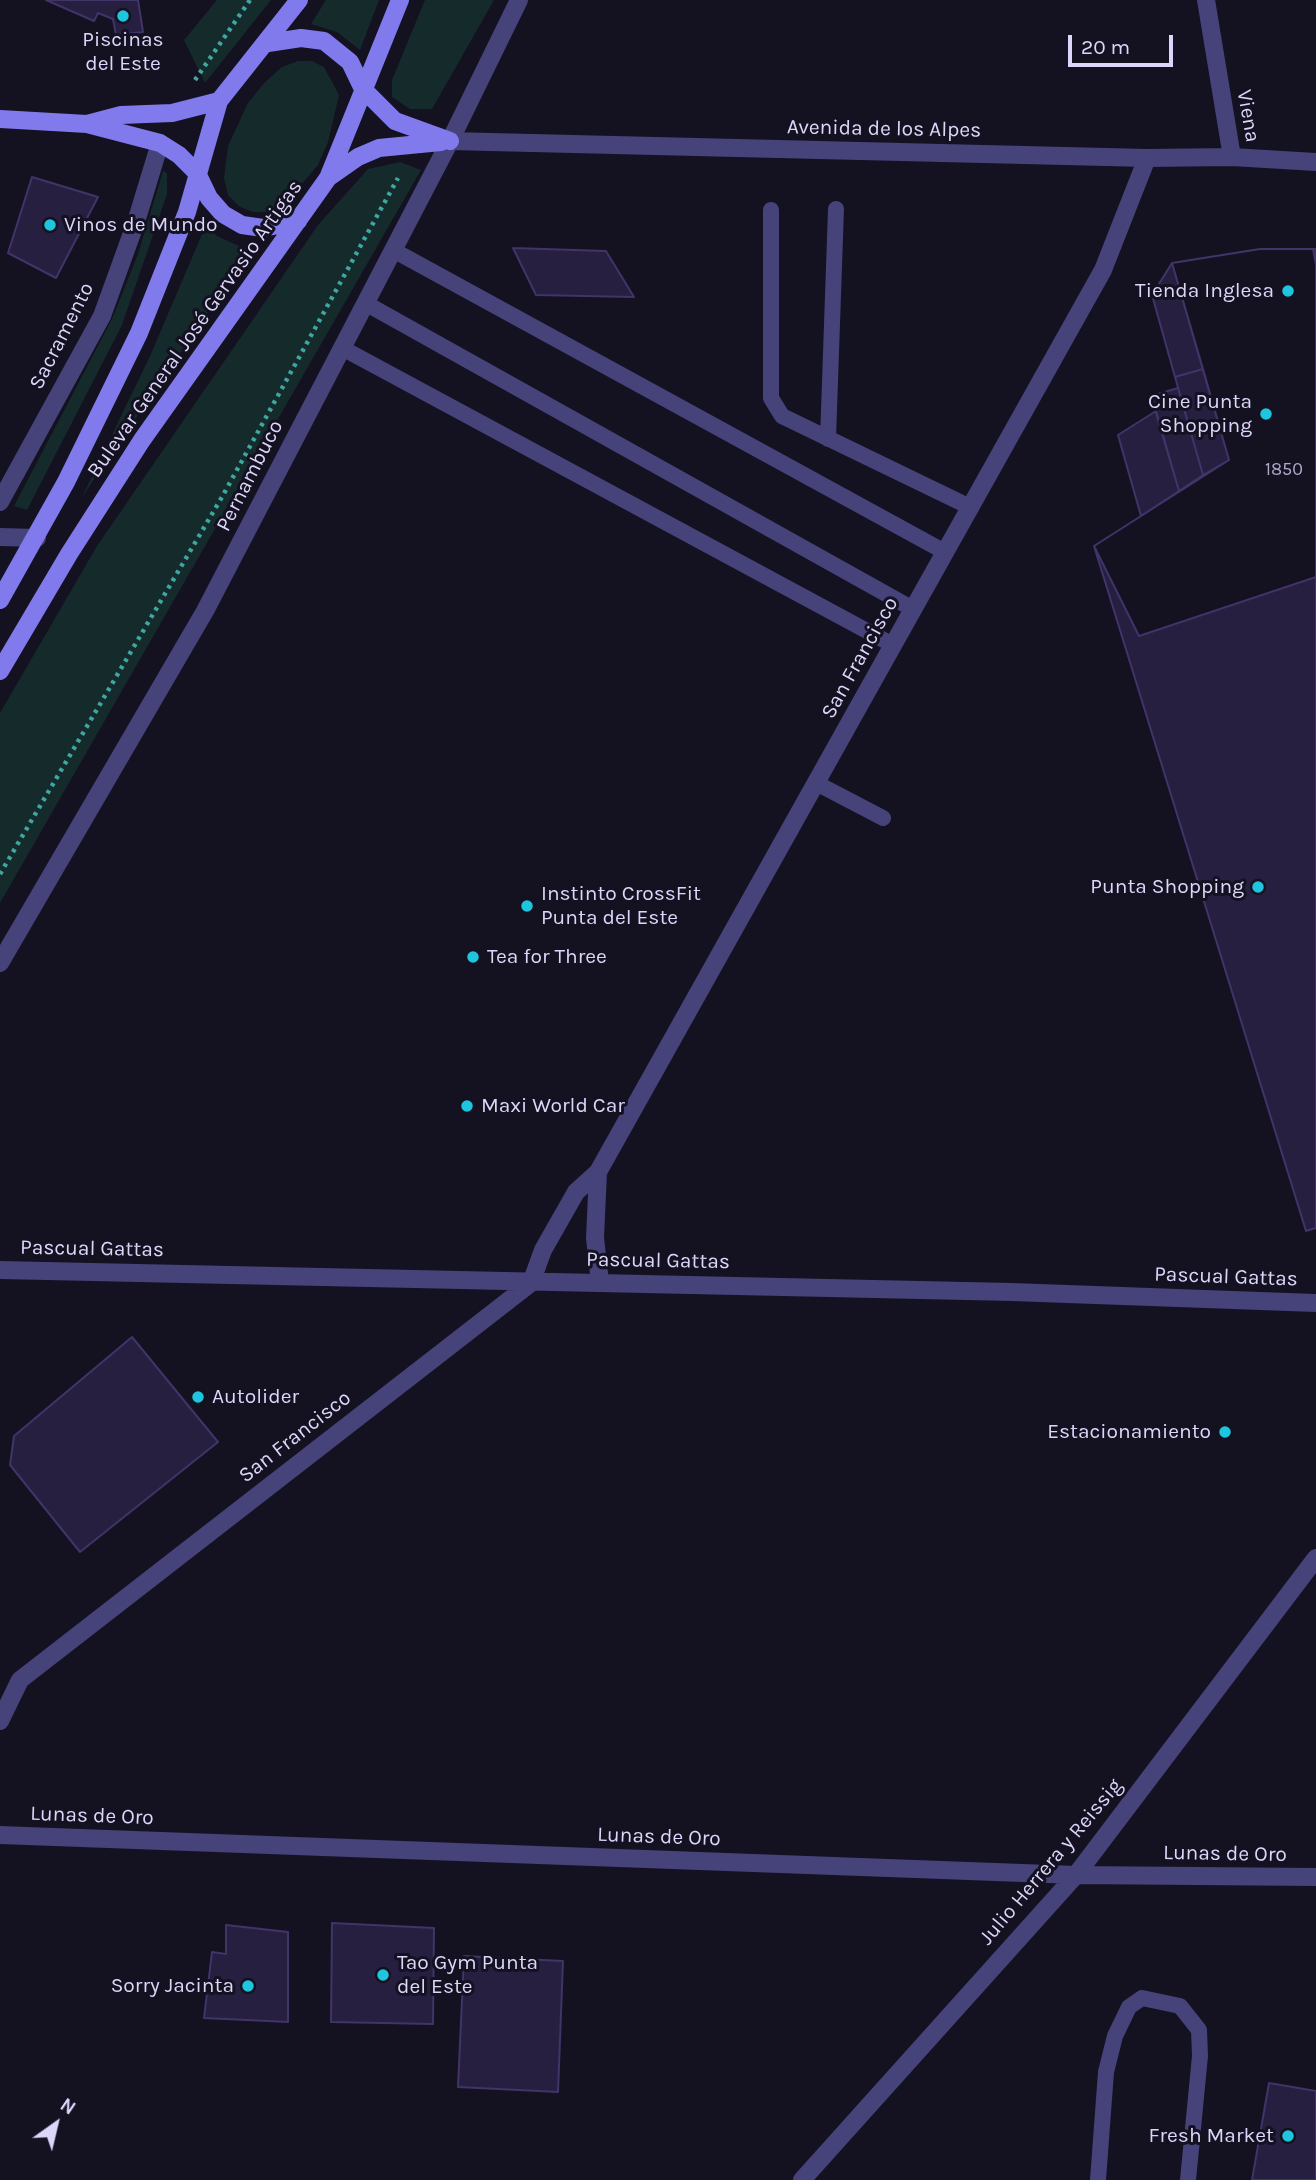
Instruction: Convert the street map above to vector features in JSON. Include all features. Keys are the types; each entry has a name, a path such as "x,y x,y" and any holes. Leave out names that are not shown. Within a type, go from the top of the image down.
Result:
{"main road":[{"name":"Bulevar General José Gervasio Artigas","path":"0,600 37,538 103,412 139,333 187,212 219,101 268,43 299,0"},
{"name":"Bulevar General José Gervasio Artigas","path":"0,671 69,554 142,440 328,178 400,0"},
{"path":"268,43 301,38 324,41 350,62 363,89"},
{"name":"Avenida de los Alpes","path":"363,89 395,121 450,141"},
{"path":"87,124 121,115 172,113 219,101"},
{"path":"0,119 87,124 160,143 179,155 197,173 209,198 223,214 242,225 263,228 298,221"},
{"name":"Avenida de los Alpes","path":"328,178 358,157 379,148 450,141"}],"street":[{"name":"Pernambuco","path":"0,963 205,611 450,141 519,0"},
{"name":"Viena","path":"1206,0 1232,157"},
{"name":"Avenida de los Alpes","path":"450,141 1147,158 1232,157 1316,162"},
{"name":"Sacramento","path":"0,502 102,316 136,222 160,143"},
{"name":"San Francisco","path":"0,1721 20,1680 531,1283 543,1250 576,1192 598,1172 1103,270 1147,158"},
{"path":"0,537 37,538"},
{"name":"San Francisco","path":"598,1172 595,1238 600,1282"},
{"name":"Pascual Gattas","path":"0,1269 1012,1292 1316,1303"},
{"name":"Julio Herrera y Reissig","path":"802,2180 1076,1875 1316,1558"},
{"name":"Lunas de Oro","path":"0,1835 1076,1875 1316,1877"}],"lane":[{"path":"828,439 836,209"},
{"path":"771,210 771,398 782,416 970,507"},
{"path":"393,250 945,552"},
{"path":"365,303 913,609"},
{"path":"342,348 893,645"},
{"path":"816,783 883,818"},
{"path":"1098,2180 1106,2072 1115,2036 1129,2007 1142,1998 1180,2006 1199,2030 1200,2056 1188,2180"}],"path":[{"path":"172,113 250,0"},
{"path":"0,874 222,497 415,143"}],"green space":[{"path":"217,0 271,0 205,83 184,40"},
{"path":"326,0 379,0 360,50 337,32 311,24"},
{"path":"425,0 494,0 432,109 410,109 392,97 392,80"},
{"path":"298,61 312,61 324,67 339,95 328,142 318,165 288,200 269,212 253,212 240,207 228,195 224,178 228,146 248,103 264,83 282,67"},
{"path":"400,162 421,170 0,903 0,713 97,546 318,225 368,169"},
{"path":"163,171 167,173 167,194 122,325 27,510 14,506 112,319 138,254"},
{"path":"206,225 217,236 250,251 82,497 150,356"}],"building":[{"name":"Piscinas del Este","path":"46,0 138,0 143,32 116,35 113,19 98,13 94,21"},
{"name":"Vinos de Mundo","path":"32,177 98,197 56,278 8,253"},
{"path":"513,248 606,251 634,297 536,295"},
{"name":"Punta Shopping","path":"1260,249 1316,249 1316,1228 1306,1231 1094,546 1229,460 1172,263"},
{"name":"Cine Punta Shopping","path":"1260,249 1313,249 1316,265 1316,577 1139,636 1094,546 1229,460 1172,263"},
{"path":"1172,263 1203,369 1175,377 1152,295"},
{"path":"1203,369 1229,460 1203,475 1175,377"},
{"path":"1178,388 1203,475 1179,491 1151,396"},
{"path":"1156,411 1179,491 1141,516 1118,435"},
{"path":"132,1337 218,1442 80,1552 10,1465 14,1436"},
{"name":"Tao Gym Punta del Este","path":"332,1923 434,1928 433,2024 331,2022"},
{"name":"Sorry Jacinta","path":"226,1925 288,1932 288,2022 204,2018 212,1952 226,1954"},
{"path":"464,1956 563,1961 558,2092 458,2087"},
{"name":"Fresh Market","path":"1269,2083 1316,2091 1316,2180 1252,2180"}],"place":[{"name":"Piscinas del Este","path":"123,16"},
{"name":"Vinos de Mundo","path":"50,225"},
{"name":"Tienda Inglesa","path":"1288,291"},
{"name":"Cine Punta Shopping","path":"1266,414"},
{"name":"Punta Shopping","path":"1258,887"},
{"name":"Instinto CrossFit Punta del Este","path":"527,906"},
{"name":"Tea for Three","path":"473,957"},
{"name":"Maxi World Car","path":"467,1106"},
{"name":"Autolider","path":"198,1397"},
{"name":"Estacionamiento","path":"1225,1432"},
{"name":"Tao Gym Punta del Este","path":"383,1975"},
{"name":"Sorry Jacinta","path":"248,1986"},
{"name":"Fresh Market","path":"1288,2136"}]}
